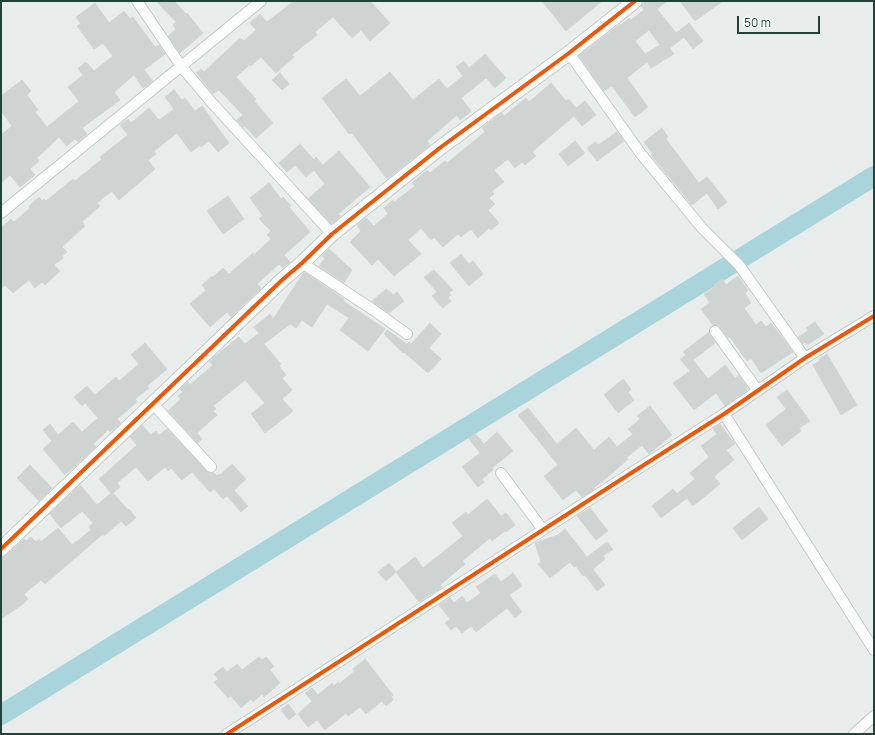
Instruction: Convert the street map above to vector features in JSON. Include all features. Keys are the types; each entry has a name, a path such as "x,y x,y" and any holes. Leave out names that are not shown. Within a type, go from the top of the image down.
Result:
{"street":[{"path":"137,1 181,66 213,104 332,234"},
{"path":"3,208 261,1"},
{"path":"1,549 281,280 302,263 332,234 441,147 569,53 634,1"},
{"path":"569,53 641,154 684,208 739,265 805,358"},
{"path":"302,263 407,334"},
{"path":"227,734 724,414 805,358 874,316"},
{"path":"715,331 758,391"},
{"path":"153,404 211,467"},
{"path":"724,414 874,650"},
{"path":"501,473 543,530"},
{"path":"854,734 874,716"}],"building":[{"path":"156,1 174,1 186,14 187,13 203,33 180,53 168,36 176,29 173,25 176,22"},
{"path":"294,1 370,1 390,23 370,41 361,30 352,38 333,17 315,32 317,35 292,55 294,57 276,73 261,57 251,66 249,65 236,77 256,99 254,101 273,123 256,138 237,120 243,115 219,90 213,94 196,73 201,69 204,72 240,38 244,41 256,30 250,23 260,14 267,22"},
{"path":"542,1 602,1 566,31"},
{"path":"645,1 667,1 657,9 676,33 689,23 703,41 693,49 684,37 670,48 674,54 651,68 647,62 627,78 648,107 635,117 612,86 604,91 579,56 620,24 621,25 629,18 631,20 644,10 641,6","holes":["649,30 660,45 645,54 635,41"]},
{"path":"680,1 723,1 695,21"},
{"path":"95,3 109,23 124,11 130,19 133,17 155,47 159,45 165,54 144,70 153,81 143,88 134,75 114,92 120,100 82,128 87,134 78,142 75,139 67,146 59,137 37,158 39,161 30,169 35,175 20,187 10,175 1,183 1,135 12,126 1,111 1,96 22,80 31,91 27,95 38,110 35,112 47,127 79,101 68,87 83,75 78,68 86,62 94,71 113,56 103,43 94,49 77,26 81,24 76,17"},
{"path":"485,54 506,78 495,88 486,78 461,98 471,111 460,120 457,115 427,141 430,145 387,179 352,133 349,134 322,98 346,79 360,96 390,72 413,100 439,79 447,89 463,76 456,67 464,61 469,68"},
{"path":"280,73 289,84 282,90 272,80"},
{"path":"551,83 566,101 569,99 576,108 585,101 596,115 582,126 574,116 532,152 536,156 525,165 522,162 515,168 508,159 494,170 504,182 492,191 494,194 489,198 495,204 488,210 499,223 491,230 489,228 478,238 471,229 461,237 458,234 443,247 434,237 431,240 421,228 408,240 421,254 394,276 378,259 372,265 350,242 361,231 357,225 366,218 374,226 388,214 384,208 393,200 394,202 415,186 412,183 427,170 430,173 445,161 447,163 485,132 482,128 502,113 504,116 526,98 529,102"},
{"path":"174,90 182,100 185,98 195,111 202,106 229,143 218,152 209,141 201,147 200,145 191,152 177,133 154,151 156,154 148,160 155,169 119,200 112,191 97,203 100,206 82,222 85,226 62,247 67,252 62,256 63,258 54,265 60,271 45,285 42,282 35,288 29,280 13,293 5,285 1,288 1,228 11,219 14,222 30,208 29,206 39,197 42,201 44,199 46,201 73,179 75,181 102,159 100,157 128,135 120,125 128,119 131,123 149,108 159,120 174,109 165,97"},
{"path":"662,128 668,137 666,139 699,183 707,177 727,202 718,209 707,193 692,205 651,155 653,154 644,142"},
{"path":"617,132 624,141 597,161 587,148 595,142 598,145"},
{"path":"575,141 585,153 568,166 559,154"},
{"path":"300,144 314,160 316,157 323,165 339,151 370,187 338,214 341,216 331,224 308,199 325,184 314,170 306,177 295,165 287,172 279,163"},
{"path":"269,183 281,199 283,197 291,206 289,207 310,232 284,255 290,262 283,268 279,264 257,284 261,288 231,317 227,312 210,327 190,304 206,290 202,285 212,276 213,277 223,268 229,274 253,253 254,255 271,239 267,235 271,231 259,219 263,216 250,198"},
{"path":"228,196 244,219 223,234 207,211"},
{"path":"329,249 352,270 344,283 319,266 325,258 322,256"},
{"path":"461,254 469,264 473,261 483,274 469,286 450,263"},
{"path":"434,270 453,290 449,293 451,295 448,297 451,301 443,308 432,296 437,292 424,277"},
{"path":"304,272 344,299 343,301 385,329 368,351 340,330 349,318 327,304 312,327 302,320 296,328 290,324 264,344 281,364 279,366 286,375 282,378 292,390 282,399 293,411 265,433 251,414 265,403 245,380 213,406 216,409 213,411 217,415 197,433 202,439 198,443 168,411 181,399 178,396 183,392 180,389 188,382 190,385 213,365 209,361 239,337 245,344 259,333 254,327 270,314 273,319"},
{"path":"738,276 748,290 745,293 751,303 744,308 756,325 761,321 766,327 771,323 793,352 761,373 751,358 747,361 730,337 728,338 718,325 713,325 701,309 710,303 704,294 715,287 714,285 722,279 726,285"},
{"path":"386,289 394,295 397,292 404,301 389,313 372,301"},
{"path":"815,322 824,334 807,345 805,342 803,344 798,337 808,331 806,328"},
{"path":"430,323 441,334 429,348 441,359 428,373 404,352 403,353 384,334 387,330 407,344 409,342 411,344"},
{"path":"709,332 715,343 693,360 708,379 725,365 735,378 739,375 748,389 725,406 716,393 694,410 673,383 690,371 680,359 686,355 683,352"},
{"path":"145,343 167,369 147,386 149,388 135,399 137,402 117,419 121,423 110,432 108,430 93,444 96,447 65,475 43,449 52,441 43,430 50,424 58,435 73,422 82,432 98,418 85,403 82,406 74,397 87,386 95,395 116,377 119,381 139,364 131,355"},
{"path":"827,354 857,405 841,415 813,365"},
{"path":"623,379 631,389 628,392 634,400 618,413 604,395"},
{"path":"787,390 810,421 799,428 801,431 782,446 766,425 786,409 777,397"},
{"path":"650,406 672,435 649,454 642,445 626,458 628,459 594,488 595,489 582,497 576,490 563,500 544,476 558,465 518,415 528,408 557,444 576,428 594,450 609,437 617,447 633,434 628,429 640,419 637,416"},
{"path":"720,424 735,444 726,450 734,460 714,476 720,484 693,506 687,498 661,518 652,506 673,489 677,494 695,479 690,473 709,457 701,446 717,434 713,429"},
{"path":"142,425 151,435 156,431 159,435 167,429 209,473 214,473 217,476 219,474 220,475 232,464 246,479 234,490 248,506 241,512 227,496 223,499 214,489 210,492 192,472 182,480 171,468 168,471 165,467 148,481 136,467 117,483 120,487 113,493 136,518 126,526 121,521 104,536 103,534 45,584 41,580 24,594 28,599 23,604 1,619 1,557 7,555 24,539 26,541 31,537 36,542 39,539 41,542 58,528 72,545 91,530 89,527 93,523 82,511 61,528 50,514 80,485 97,505 111,493 99,479 137,445 130,437"},
{"path":"497,432 513,451 492,468 493,470 482,479 484,482 478,487 462,467 480,453 469,439 475,433 484,444"},
{"path":"30,465 52,488 39,501 17,478"},
{"path":"487,499 501,516 506,513 515,525 492,541 490,538 462,561 465,564 440,585 442,587 419,602 396,572 415,557 423,568 463,536 452,523 466,512 468,515"},
{"path":"759,507 768,519 742,540 733,528"},
{"path":"590,508 608,531 596,540 577,516"},
{"path":"565,529 587,557 607,542 613,549 603,556 605,559 593,569 605,585 597,591 585,575 583,576 576,566 574,567 570,562 550,578 538,564 541,562 535,543 558,535"},
{"path":"389,563 396,572 386,581 378,572"},
{"path":"513,573 522,586 509,595 522,612 515,618 507,608 476,632 471,626 462,633 456,626 451,630 445,623 450,619 439,605 450,598 454,603 462,596 467,603 481,593 476,587 495,574 501,582"},
{"path":"259,657 262,660 266,657 274,666 270,670 280,683 264,697 262,694 253,702 251,699 241,708 231,696 228,698 214,682 218,679 214,674 223,667 227,672 237,664 242,670"},
{"path":"365,659 393,695 391,696 393,700 386,706 382,701 366,714 360,707 348,716 346,713 325,730 317,720 308,727 298,714 312,701 305,693 312,688 318,695 332,683 334,686 338,682 339,684 355,671 353,669"},
{"path":"288,704 296,714 289,720 281,710"}],"waterway":[{"path":"1,715 874,176"}],"cycle path":[{"path":"1,549 332,234 441,147 569,53 635,1"},
{"path":"227,734 724,414 805,358 874,316"}]}
